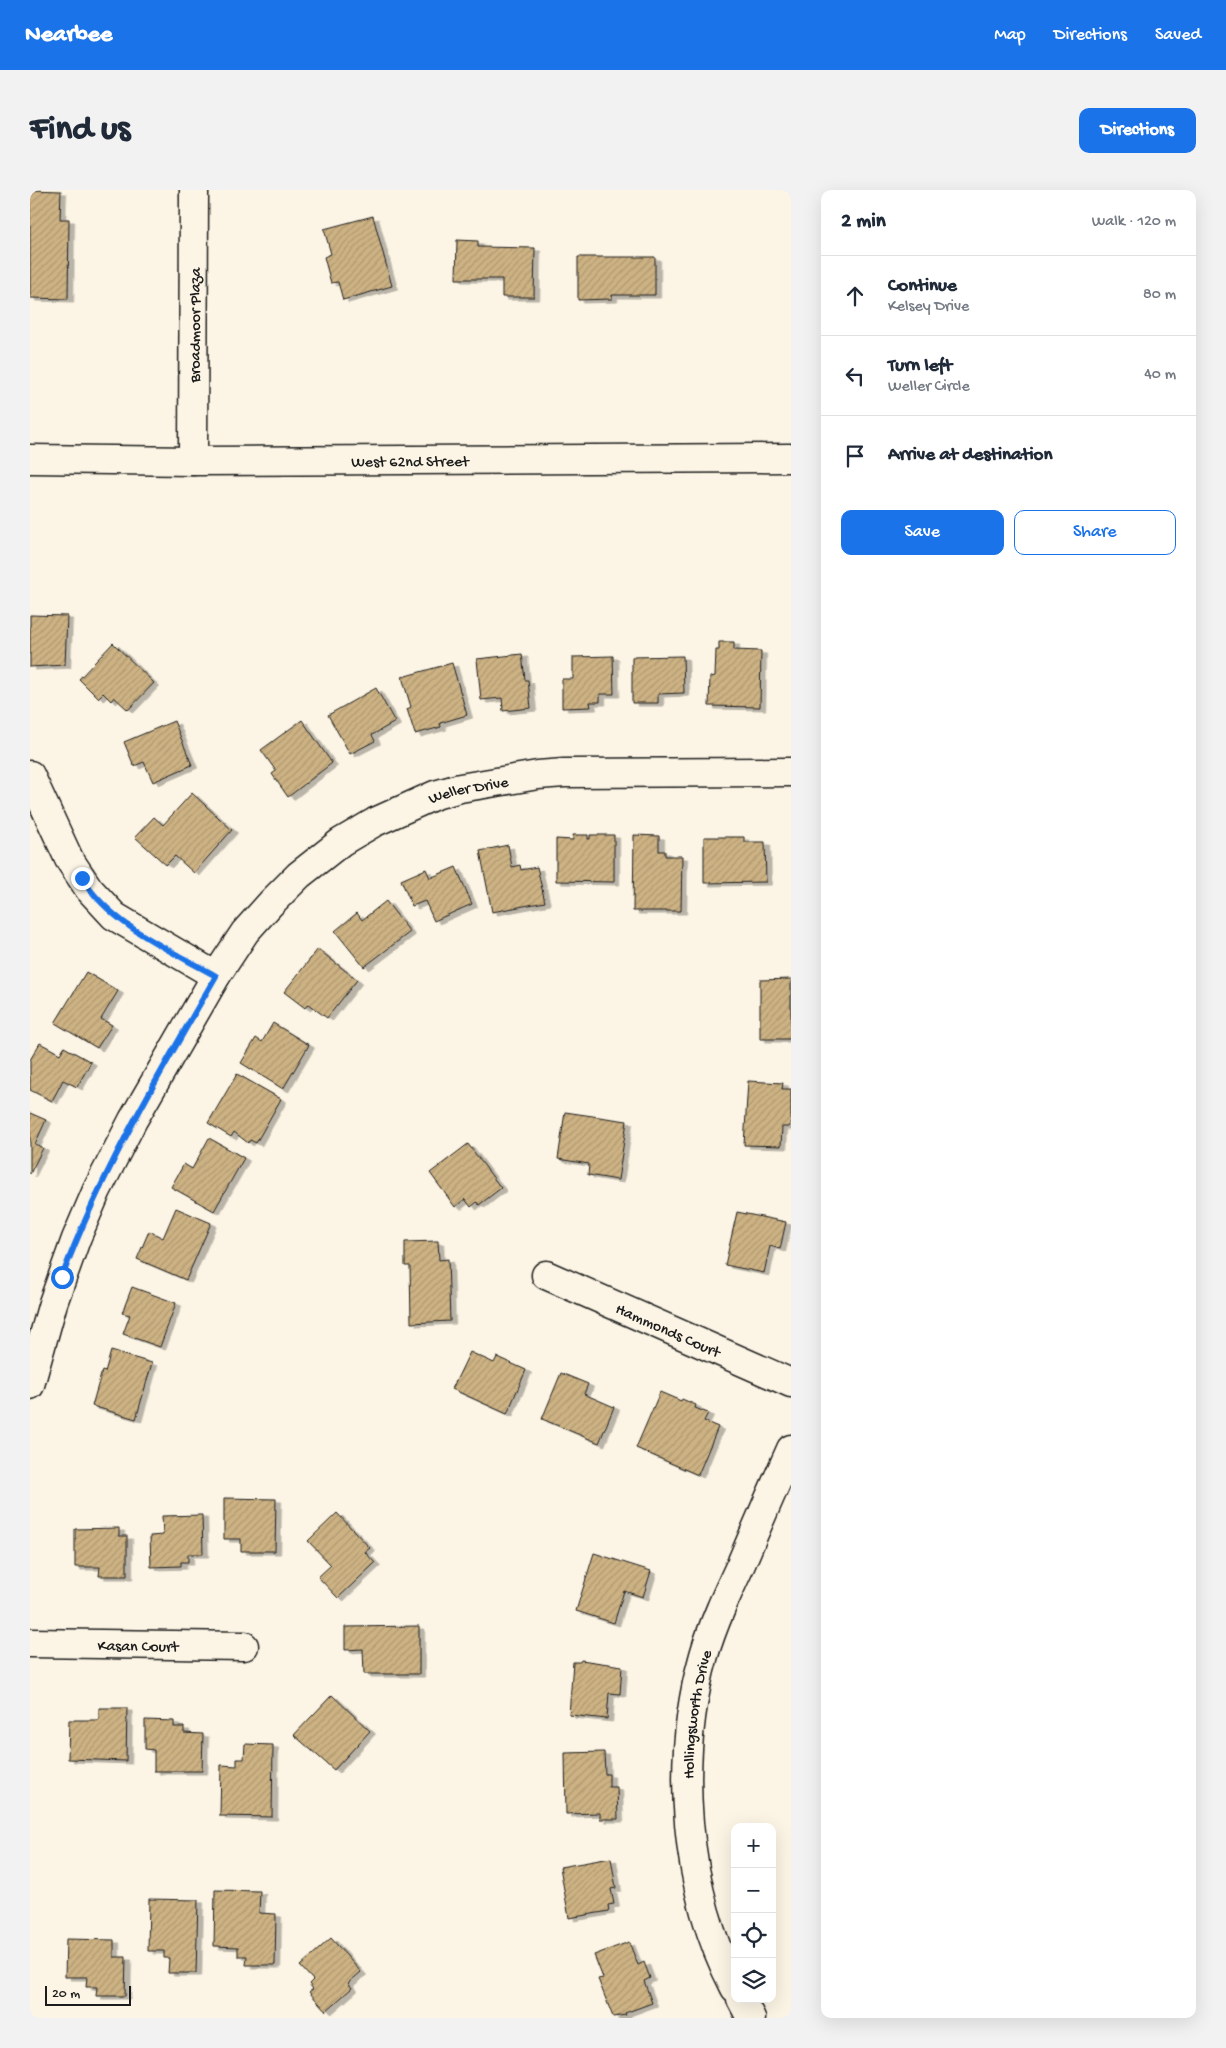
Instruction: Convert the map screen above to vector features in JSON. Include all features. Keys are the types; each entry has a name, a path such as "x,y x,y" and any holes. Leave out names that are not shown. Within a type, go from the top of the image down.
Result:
{"street":[{"name":"Broadmoor Plaza","path":"193,460 194,190"},
{"name":"West 62nd Street","path":"30,459 791,458"},
{"name":"Weller Drive","path":"30,1385 53,1302 76,1239 97,1190 133,1120 216,976 245,932 299,875 341,842 375,822 435,795 486,782 538,775 791,772"},
{"path":"30,776 69,859 94,895 114,916 127,925 216,976"},
{"name":"Hammonds Court","path":"546,1275 791,1383"},
{"name":"Hollingsworth Drive","path":"731,1979 707,1916 692,1847 688,1789 690,1731 704,1654 719,1612 791,1449"},
{"name":"Kasan Court","path":"30,1643 244,1646"},
{"path":"743,2003 751,2018"}],"building":[{"path":"30,190 61,191 60,219 69,219 68,299 30,298"},
{"path":"373,216 392,286 343,300 338,282 331,283 324,257 331,254 324,229"},
{"path":"457,240 478,241 478,247 535,248 534,297 502,297 502,279 456,279"},
{"path":"578,257 655,257 655,295 612,295 612,299 578,300"},
{"path":"30,615 67,616 65,665 30,667"},
{"path":"719,642 734,642 734,650 761,651 760,707 709,706 710,677 715,676 716,650 719,650"},
{"path":"113,643 154,683 128,710 114,697 111,701 103,693 98,698 79,679"},
{"path":"522,654 525,680 528,680 531,708 503,711 502,698 481,700 477,659"},
{"path":"613,656 614,694 600,694 600,702 590,702 591,707 562,708 562,679 573,679 573,657"},
{"path":"683,656 684,693 658,694 658,703 632,703 632,657"},
{"path":"452,663 467,715 440,723 441,727 415,734 407,709 411,707 402,677"},
{"path":"376,688 395,722 372,735 375,741 350,754 328,715"},
{"path":"302,720 332,763 288,797 272,774 276,771 261,750"},
{"path":"174,721 192,765 153,782 144,762 134,766 124,742"},
{"path":"192,793 232,830 194,873 175,856 166,865 135,837 154,817 163,825"},
{"path":"573,835 588,835 588,839 590,839 590,835 614,835 614,882 556,881 556,839 573,840"},
{"path":"634,835 659,836 659,851 665,851 665,856 682,856 681,911 633,911"},
{"path":"704,837 744,837 744,842 765,842 766,882 704,883"},
{"path":"508,845 512,867 520,865 521,870 537,867 545,902 492,912 480,851"},
{"path":"456,867 472,904 434,921 425,901 412,906 401,880 426,869 430,878"},
{"path":"386,901 410,932 364,967 335,931 357,913 362,920"},
{"path":"318,949 357,980 327,1018 308,1004 305,1008 284,992"},
{"path":"86,972 118,991 101,1019 112,1025 97,1048 55,1023"},
{"path":"791,979 791,1039 760,1039 760,980"},
{"path":"273,1023 309,1045 283,1089 241,1063 256,1038 262,1042"},
{"path":"40,1043 60,1054 64,1047 91,1062 77,1087 63,1080 52,1101 30,1090 30,1060"},
{"path":"237,1074 281,1099 256,1143 250,1140 248,1143 234,1132 231,1137 208,1123"},
{"path":"748,1081 783,1083 782,1089 791,1089 791,1119 789,1127 782,1127 781,1146 744,1145"},
{"path":"565,1112 627,1121 618,1180 588,1175 589,1164 558,1159"},
{"path":"30,1113 46,1120 35,1144 43,1148 30,1174"},
{"path":"209,1138 244,1158 214,1211 171,1187 184,1164 192,1169"},
{"path":"468,1144 501,1188 479,1205 477,1202 471,1207 465,1199 455,1207 430,1173"},
{"path":"176,1208 211,1223 186,1280 137,1259 149,1231 163,1238"},
{"path":"737,1212 786,1222 780,1249 770,1246 764,1273 725,1265"},
{"path":"438,1241 439,1260 448,1259 450,1321 411,1323 410,1266 405,1266 405,1242"},
{"path":"132,1287 176,1303 160,1347 123,1334 130,1315 122,1313"},
{"path":"111,1351 152,1363 136,1419 92,1406 102,1371 105,1372"},
{"path":"470,1352 494,1363 497,1357 526,1370 507,1414 452,1389"},
{"path":"561,1373 588,1384 584,1394 614,1407 599,1443 542,1419"},
{"path":"660,1392 696,1405 695,1408 708,1413 704,1421 718,1427 698,1475 636,1448"},
{"path":"224,1498 276,1499 275,1551 241,1551 241,1539 224,1539"},
{"path":"337,1513 370,1548 365,1552 375,1563 338,1598 318,1577 331,1565 308,1541"},
{"path":"202,1515 203,1554 188,1554 188,1562 181,1562 181,1566 151,1567 150,1536 163,1535 162,1516"},
{"path":"119,1528 119,1536 127,1536 127,1576 99,1576 100,1567 75,1567 75,1529"},
{"path":"594,1553 651,1571 643,1597 624,1591 614,1623 576,1611"},
{"path":"419,1626 419,1674 364,1674 363,1649 345,1650 345,1627"},
{"path":"581,1660 622,1666 620,1694 609,1693 607,1719 569,1715 573,1662 580,1662"},
{"path":"332,1695 370,1731 334,1770 294,1735"},
{"path":"99,1708 127,1708 126,1761 68,1759 69,1720 99,1720"},
{"path":"145,1720 174,1721 174,1727 184,1727 184,1733 203,1734 202,1771 154,1771 154,1750 145,1749"},
{"path":"245,1744 273,1745 272,1817 220,1816 221,1765 237,1766 237,1759 244,1759"},
{"path":"604,1752 605,1774 609,1774 609,1787 617,1787 618,1819 600,1819 600,1813 566,1814 565,1753"},
{"path":"611,1858 616,1888 611,1889 614,1904 608,1905 609,1911 569,1918 560,1867"},
{"path":"215,1890 260,1891 259,1913 276,1914 275,1965 246,1965 247,1956 238,1956 238,1947 214,1946"},
{"path":"149,1899 198,1900 196,1973 168,1973 169,1958 164,1958 164,1951 148,1951"},
{"path":"331,1938 361,1972 348,1983 352,1988 326,2011 309,1992 313,1989 309,1984 313,1980 300,1966"},
{"path":"66,1939 114,1940 114,1957 126,1957 125,1996 96,1996 97,1987 86,1987 87,1977 65,1977"},
{"path":"629,1942 638,1965 644,1962 650,1978 644,1981 652,2003 625,2013 626,2015 613,2017 598,1979 603,1978 594,1955"}],"route":[{"path":"62,1277 97,1190 133,1120 216,976 114,916 89,889 82,878"}]}
